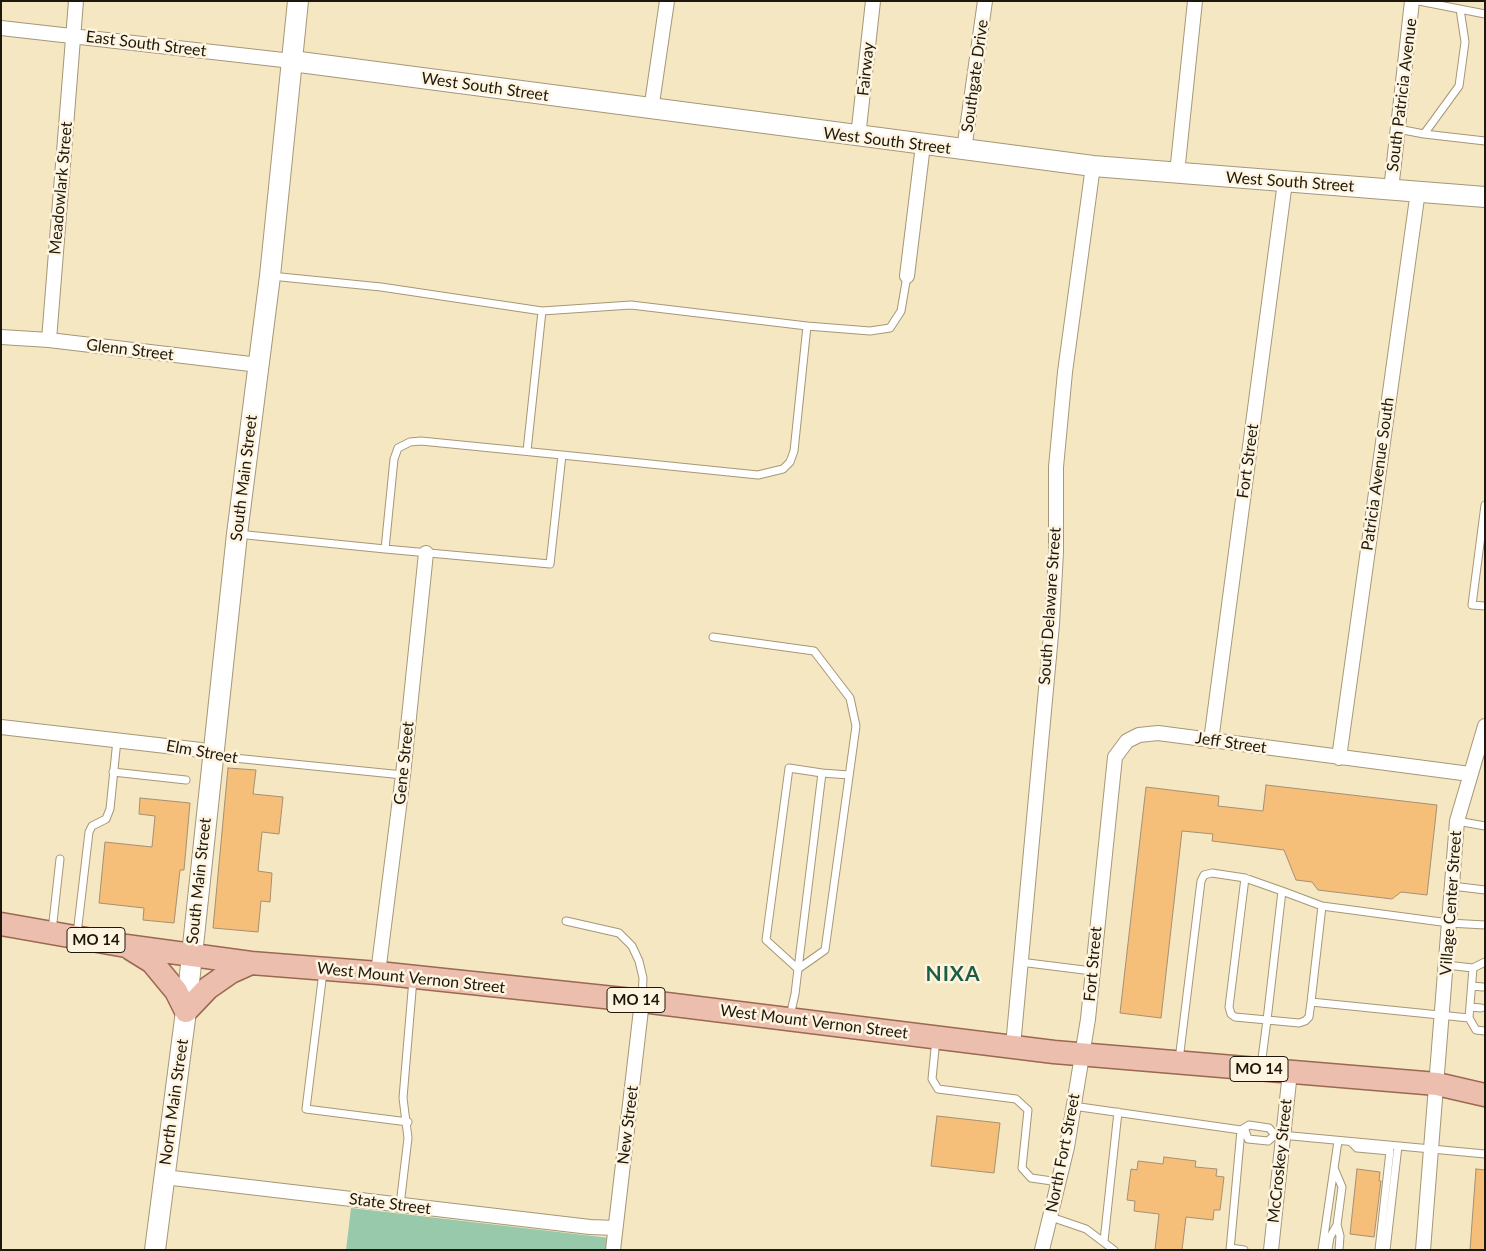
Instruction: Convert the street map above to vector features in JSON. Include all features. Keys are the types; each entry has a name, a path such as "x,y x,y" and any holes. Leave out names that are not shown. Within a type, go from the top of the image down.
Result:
{"main road":[{"name":"MO 14","path":"1,924 126,946 191,955"},
{"path":"126,946 152,962 176,991 186,1011 208,988 250,962"},
{"name":"West Mount Vernon Street","path":"191,955 642,1001 1081,1055 1437,1084 1485,1094"},
{"name":"West Mount Vernon Street","path":"1437,1084 1485,1080"}],"street":[{"name":"Meadowlark Street","path":"49,340 76,1"},
{"name":"South Main Street","path":"191,955 237,534 270,276 298,1"},
{"path":"652,110 667,1"},
{"name":"Fairway","path":"858,137 873,1"},
{"name":"Southgate Drive","path":"964,150 985,1"},
{"path":"1177,174 1195,1"},
{"name":"South Patricia Avenue","path":"1391,190 1412,1"},
{"name":"East South Street","path":"1,28 292,61"},
{"name":"West South Street","path":"292,61 652,110 1093,166 1485,197"},
{"path":"907,276 923,145"},
{"name":"South Delaware Street","path":"1013,1046 1052,624 1056,552 1056,467 1065,372 1093,166"},
{"name":"Fort Street","path":"1211,741 1285,182"},
{"name":"Patricia Avenue South","path":"1339,758 1418,191"},
{"name":"Glenn Street","path":"1,337 49,340 259,365"},
{"name":"Gene Street","path":"378,973 403,775 426,553"},
{"name":"Village Center Street","path":"1423,1250 1457,821 1485,726"},
{"name":"Elm Street","path":"1,727 201,750 214,756"},
{"name":"Jeff Street","path":"1102,872 1115,757 1127,741 1139,735 1158,733 1470,774"},
{"name":"Fort Street","path":"1081,1055 1088,1019 1102,872"},
{"name":"North Main Street","path":"155,1250 186,1011 191,955"},
{"name":"New Street","path":"613,1250 642,1001"},
{"name":"North Fort Street","path":"1042,1250 1060,1182 1081,1055"},
{"name":"McCroskey Street","path":"1271,1250 1278,1135 1290,1072"},
{"name":"State Street","path":"164,1177 590,1227 615,1228"}],"lane":[{"path":"1419,1 1485,14"},
{"path":"1424,134 1458,86 1465,42 1460,9"},
{"path":"1398,129 1485,142"},
{"path":"270,276 381,287 542,311 631,305 807,326 870,331 890,328 901,311 907,276"},
{"path":"527,451 542,311"},
{"path":"385,548 394,460 398,448 410,442 421,441 527,451 758,475 783,470 790,462 794,451 807,326"},
{"path":"237,534 550,564 562,455"},
{"path":"1485,505 1472,605 1485,606"},
{"path":"713,637 814,651 850,698 856,726 824,950 798,970"},
{"path":"77,937 89,832 92,826 106,819 110,809 117,740"},
{"name":"Elm Street","path":"214,756 403,775"},
{"path":"798,970 766,940 789,768 849,775"},
{"path":"114,772 186,780"},
{"path":"790,1019 798,970 822,773"},
{"path":"1457,821 1485,826"},
{"path":"52,932 60,859"},
{"path":"1179,1063 1201,881 1204,875 1212,873 1245,878 1322,906 1449,923 1485,925"},
{"path":"1245,878 1230,1007 1231,1014 1235,1017 1299,1023 1305,1021 1309,1016 1322,906"},
{"path":"1452,886 1485,890"},
{"path":"1261,1069 1282,891"},
{"path":"566,920 619,933 639,961 643,978 642,1001"},
{"path":"1020,962 1092,971"},
{"path":"1446,965 1473,968 1485,962"},
{"path":"1473,968 1469,1018 1476,1030 1485,1031"},
{"path":"324,969 306,1109 408,1122"},
{"path":"400,1205 408,1122 403,1098 413,977"},
{"path":"1472,986 1483,988"},
{"path":"1311,1002 1442,1017 1469,1018"},
{"path":"1470,1007 1481,1008"},
{"path":"936,1036 932,1079 938,1089 1016,1099 1028,1110 1022,1168 1031,1178 1060,1182"},
{"path":"1073,1106 1243,1130 1249,1126 1270,1128 1278,1135"},
{"path":"1104,1241 1118,1112"},
{"path":"1243,1130 1248,1139 1268,1140 1278,1135 1485,1154"},
{"path":"1243,1130 1230,1249 1244,1250"},
{"path":"1322,1250 1338,1141"},
{"path":"1351,1142 1357,1148 1390,1151 1379,1250"},
{"path":"1386,1250 1398,1146"},
{"path":"1328,1250 1330,1237 1337,1225 1342,1188 1334,1167"},
{"path":"1051,1217 1086,1229 1114,1250"},
{"path":"1337,1225 1340,1236 1339,1250"}],"green space":[{"path":"351,1208 610,1238 609,1250 346,1250"}],"building":[{"path":"228,768 256,770 253,794 283,797 279,834 262,832 258,871 272,873 270,902 261,901 258,932 213,928"},
{"path":"1266,785 1437,805 1427,895 1401,892 1392,899 1318,890 1312,882 1296,880 1284,850 1212,841 1213,834 1182,831 1161,1018 1120,1013 1146,787 1219,796 1218,806 1263,811"},
{"path":"140,798 190,803 184,870 180,870 174,923 143,920 144,908 99,903 105,842 152,847 155,816 139,814"},
{"path":"937,1116 1000,1123 994,1173 931,1166"},
{"path":"1164,1157 1196,1161 1195,1167 1217,1169 1216,1176 1224,1177 1220,1210 1214,1210 1213,1220 1186,1217 1182,1250 1155,1250 1159,1214 1134,1211 1135,1201 1127,1200 1131,1169 1137,1170 1138,1161 1163,1164"},
{"path":"1357,1169 1380,1172 1379,1181 1381,1181 1374,1237 1350,1234"},
{"path":"1476,1169 1485,1170 1485,1250 1470,1250"}],"district":[{"name":"NIXA","path":"953,974"}]}
